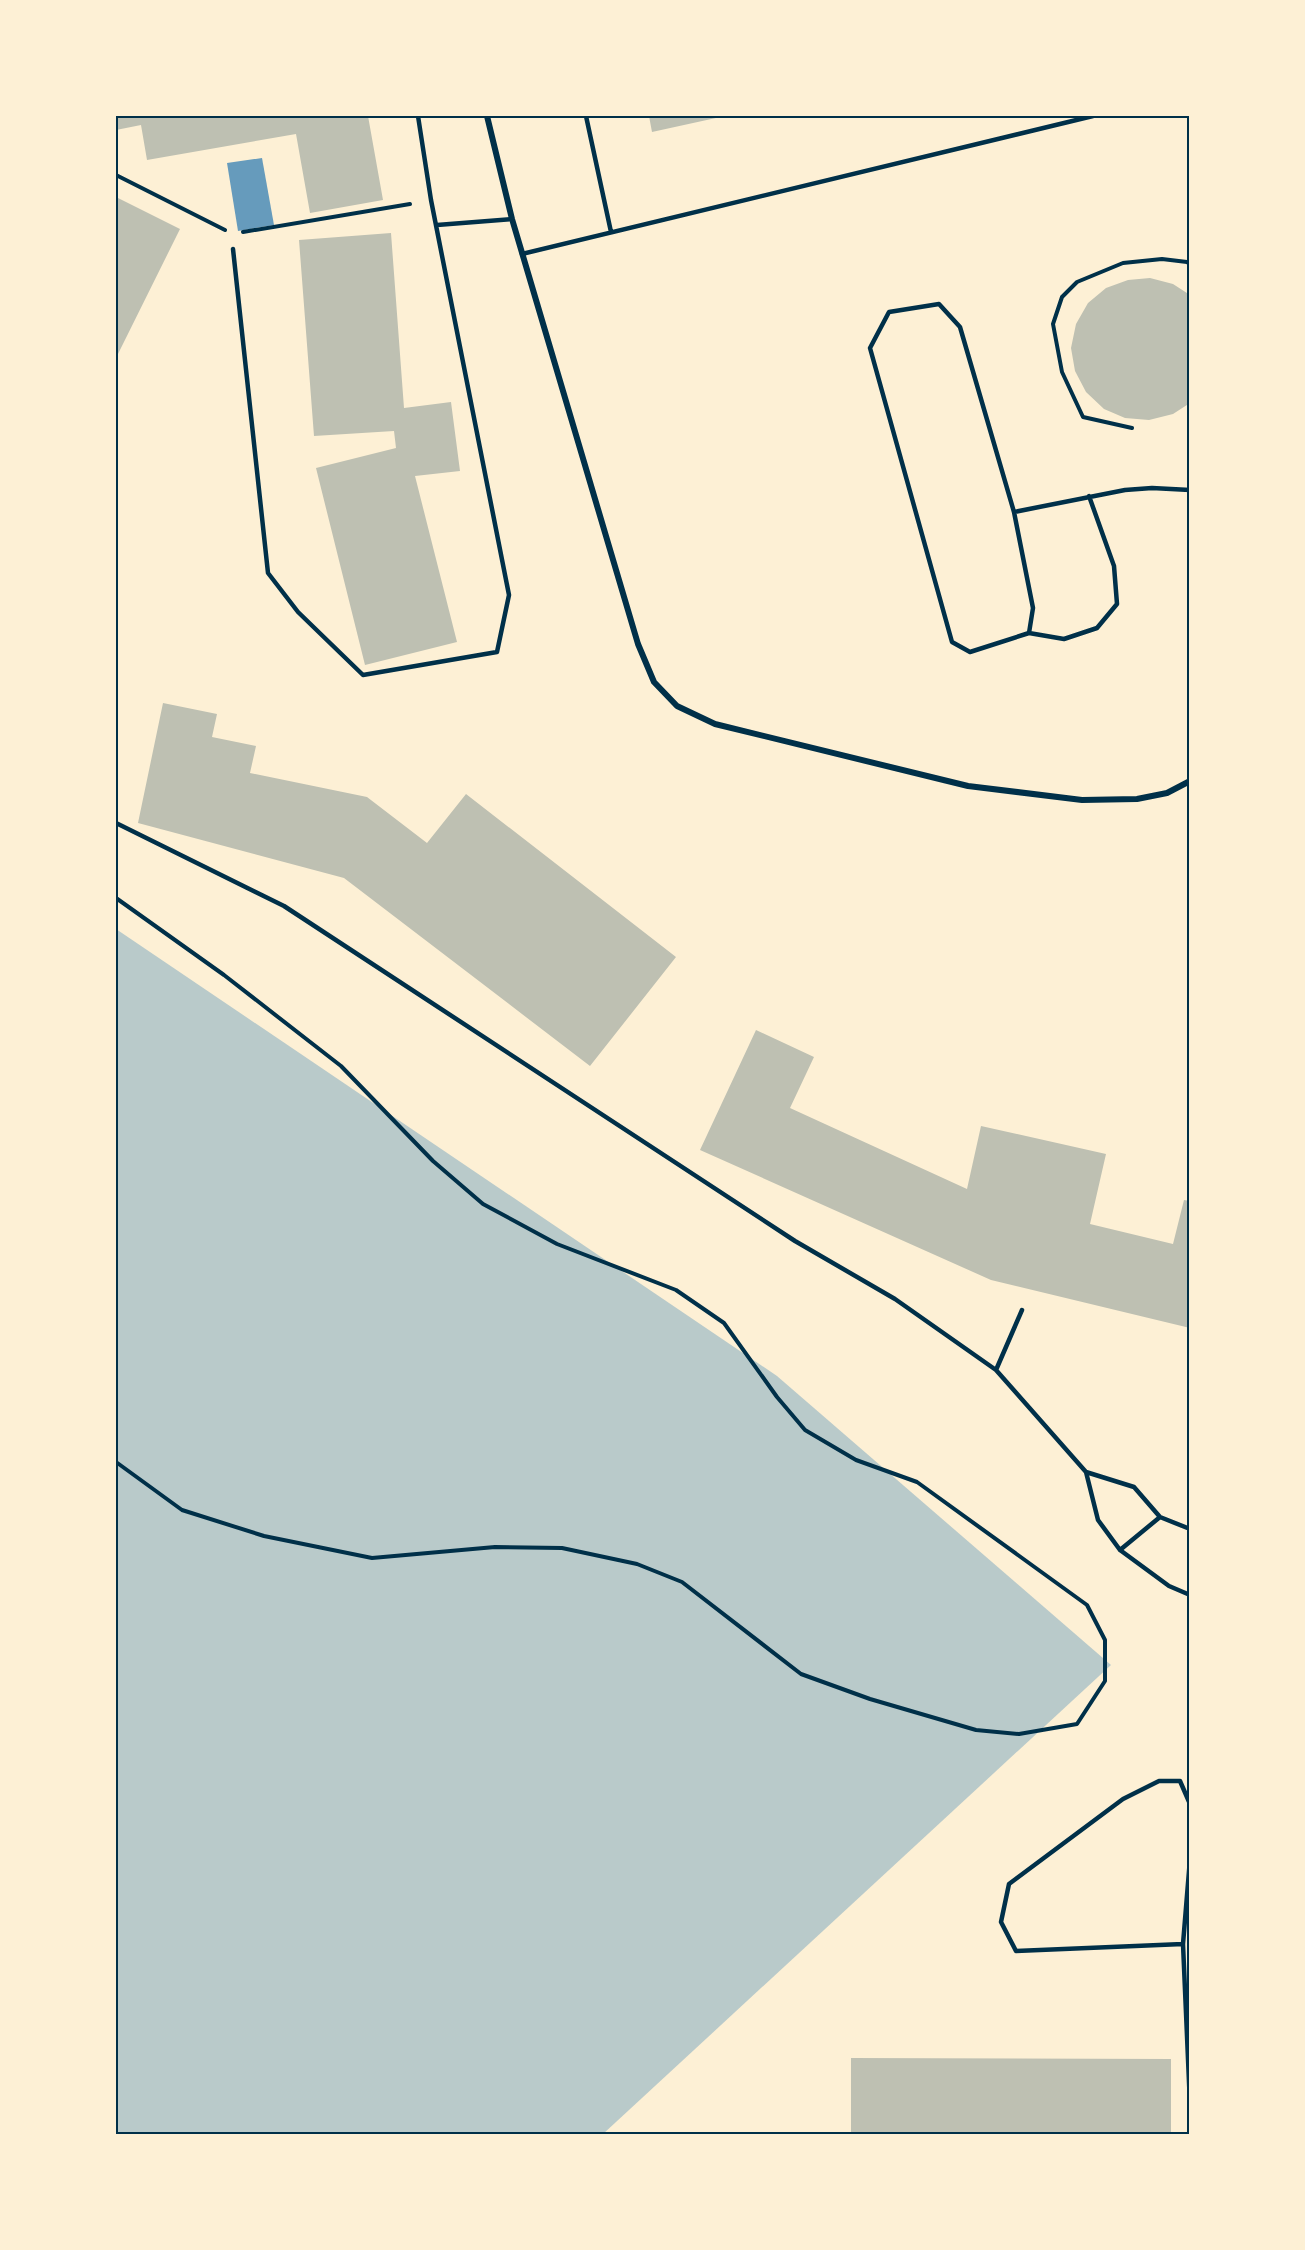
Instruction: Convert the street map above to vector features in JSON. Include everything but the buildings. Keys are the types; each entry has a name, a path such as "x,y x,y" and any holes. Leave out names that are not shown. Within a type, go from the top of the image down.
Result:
{"street":[{"path":"488,116 522,254 639,644 654,682 678,706 715,724 968,786 1082,800 1137,799 1167,793 1190,781"}],"lane":[{"path":"233,249 268,573 298,612 363,675 497,651 509,595 431,200 418,116"},
{"path":"586,116 611,232"},
{"path":"522,254 1093,116"},
{"path":"437,225 512,219"},
{"path":"1029,633 1033,608 1014,512 960,327 939,304 889,312 870,348 952,642 970,651 1029,633 1064,639 1097,628 1118,604 1114,566 1089,496"},
{"path":"1014,512 1125,490 1152,488 1190,490"},
{"path":"116,823 284,906 795,1241 895,1299 996,1370 1086,1472 1098,1520 1120,1550 1169,1586 1190,1595"},
{"path":"996,1370 1022,1310"},
{"path":"1086,1472 1134,1487 1160,1517 1190,1529"},
{"path":"1120,1550 1160,1517"},
{"path":"1183,1944 1016,1951 1001,1922 1010,1884 1123,1799 1160,1781 1180,1781 1190,1804"},
{"path":"1190,1859 1183,1944 1190,2105"}],"path":[{"path":"116,175 231,234"},
{"path":"242,232 331,219 431,200"},
{"path":"1132,428 1083,417 1062,372 1053,324 1062,297 1077,282 1123,263 1162,259 1190,264"},
{"path":"116,898 224,975 341,1066 433,1161 483,1204 557,1244 676,1290 724,1323 777,1397 805,1430 856,1460 917,1482 1087,1605 1105,1640 1105,1681 1077,1725 1019,1734 976,1730 870,1699 801,1674 682,1582 637,1564 562,1548 495,1547 372,1558 264,1536 182,1510 116,1462"}],"shaded area":[{"path":"116,929 777,1376 1111,1665 603,2134 116,2134"}],"water":[{"path":"262,158 274,225 238,231 227,163"}]}
